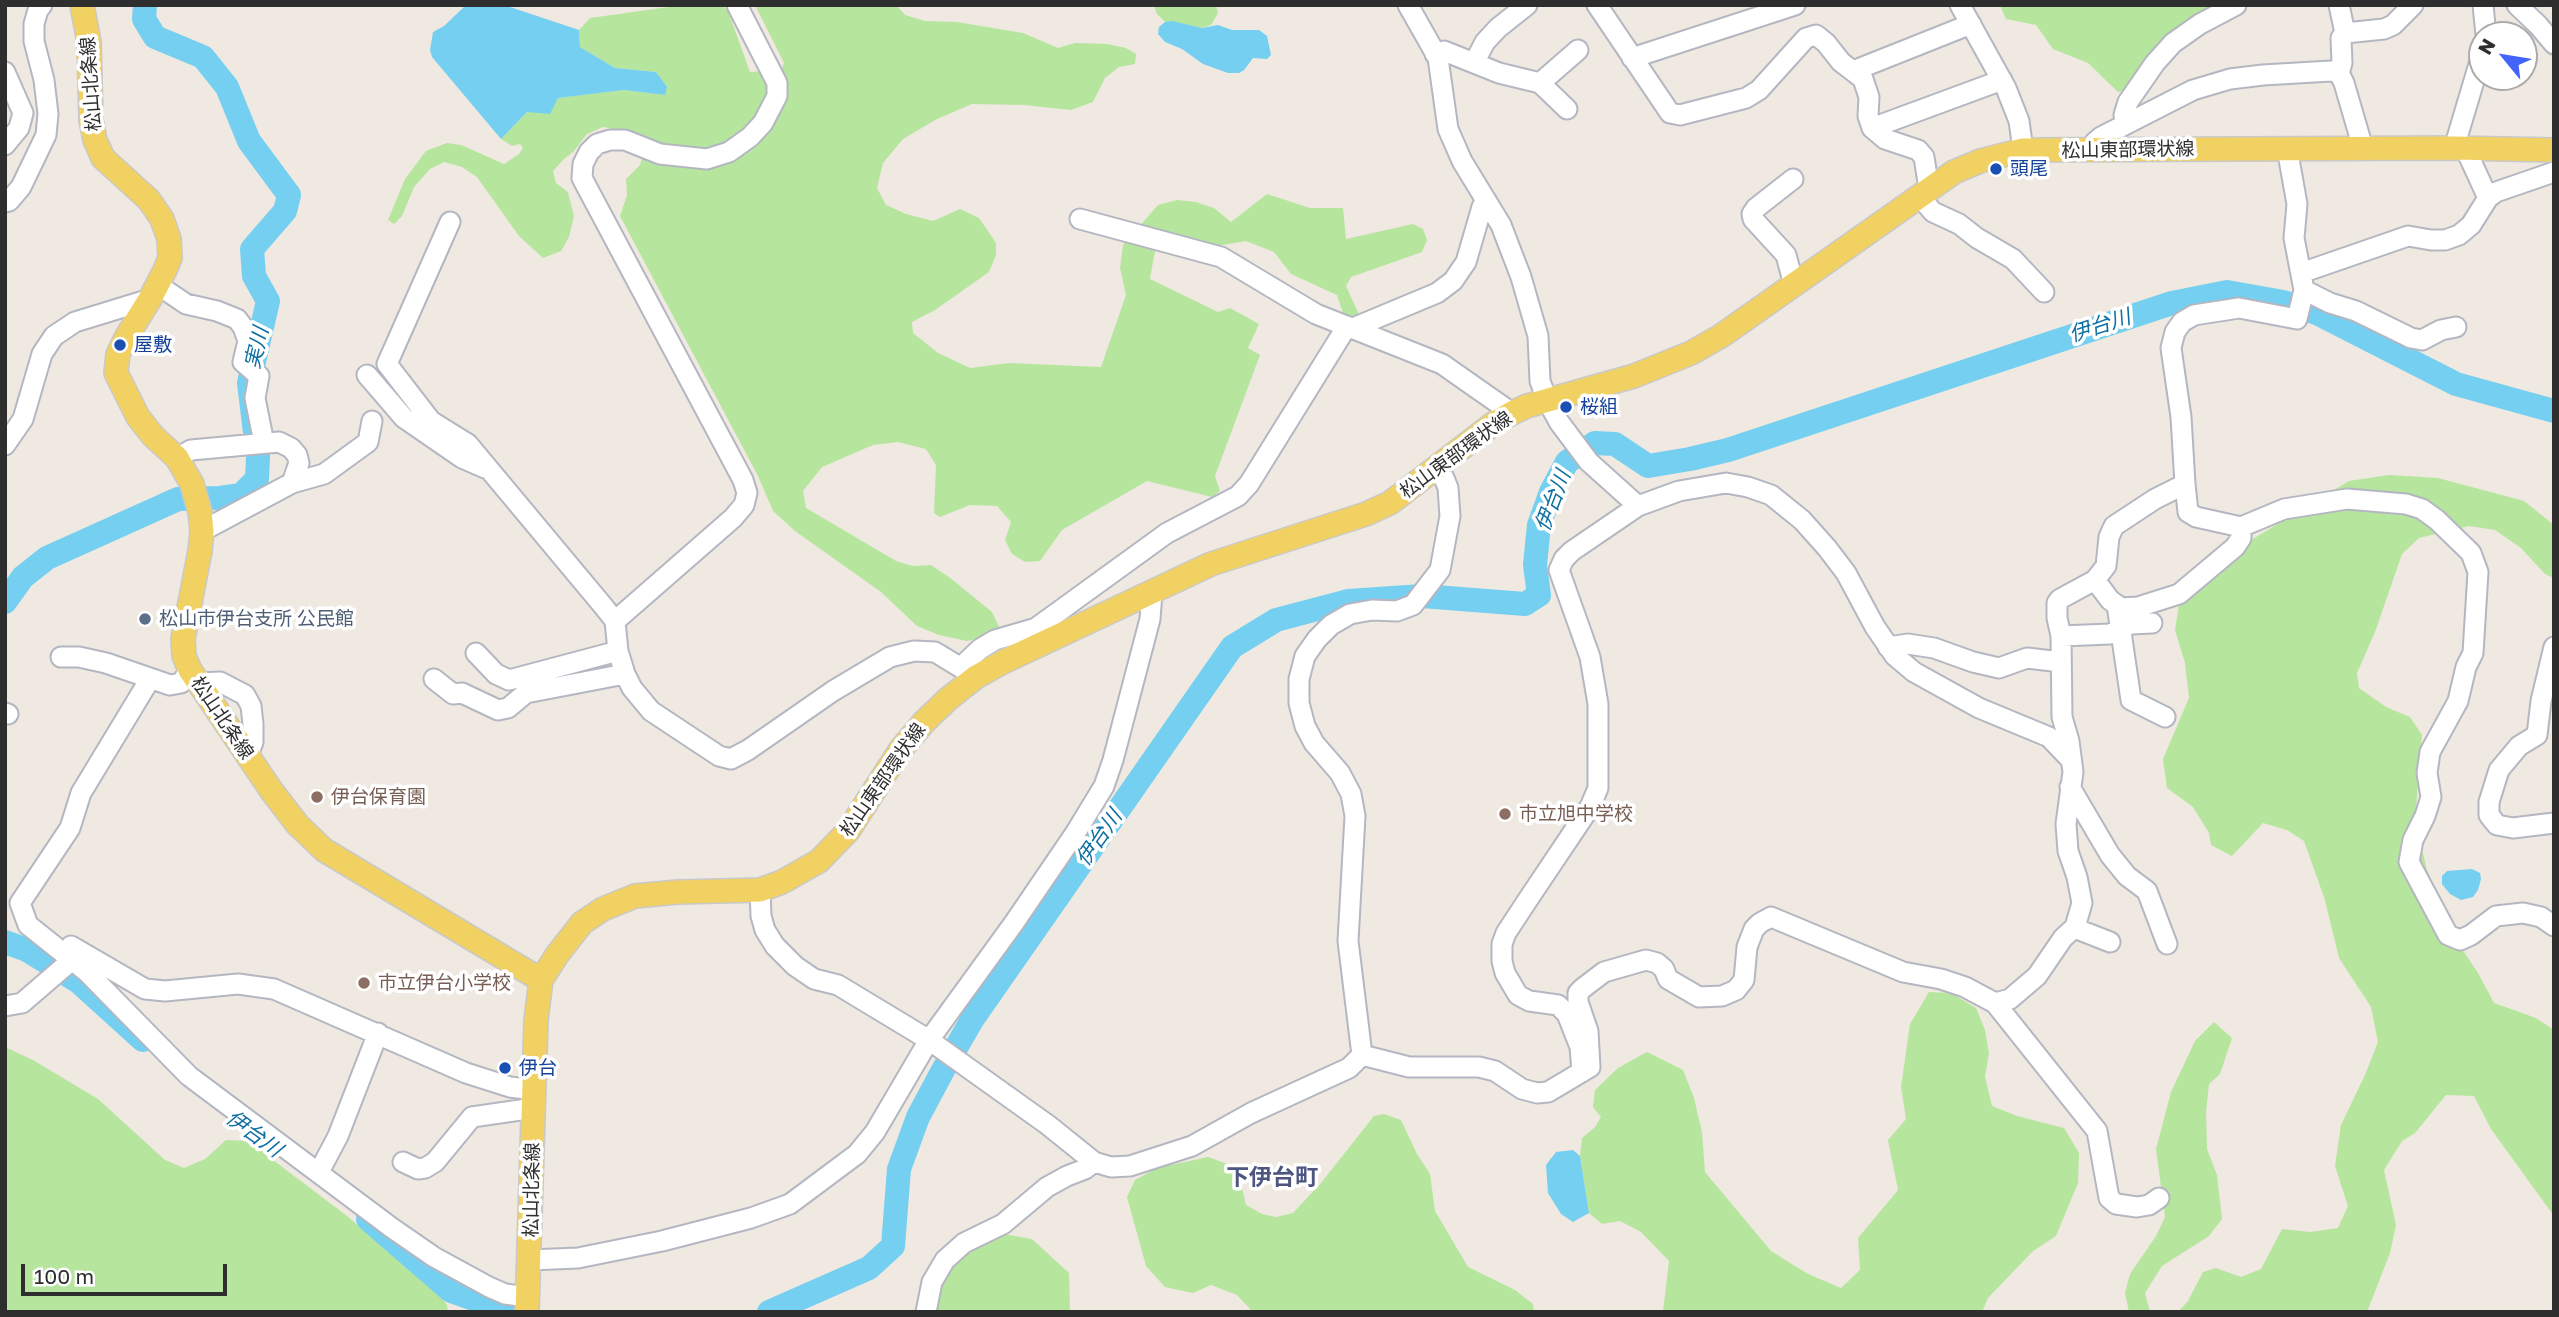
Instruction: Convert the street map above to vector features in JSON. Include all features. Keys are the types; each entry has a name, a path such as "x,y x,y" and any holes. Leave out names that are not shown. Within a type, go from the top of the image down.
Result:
{"main road":[{"name":"松山北条線","path":"82,5 89,42 91,120 95,140 103,158 149,200 162,219 169,239 170,258 154,292 118,354 116,373 138,417 153,436 177,458 192,484 202,531 183,639 184,656 195,677 297,824 324,850 541,980 534,1050 527,1304"},
{"name":"松山東部環状線","path":"541,980 569,937 582,923 603,909 635,896 760,890 800,873 819,861 848,831 901,749 969,672 1003,662 1211,564 1366,514 1399,497 1493,424 1512,413 1667,364 1721,336 1954,172 1980,160 2023,150 2554,150"}],"street":[{"path":"5,202 21,187 46,135 48,114 44,80 34,41 34,24 42,5"},
{"path":"615,621 733,518 744,505 747,493 743,480 582,177 583,164 589,152 597,145 610,140 625,140 660,154 707,159 729,152 763,123 777,96 777,83 737,5"},
{"path":"1408,5 1438,58 1448,129 1462,161 1501,225 1534,317 1541,351 1540,381 1547,400 1590,462 1638,506"},
{"path":"1474,63 1485,42 1527,5"},
{"path":"1597,5 1671,113 1679,115 1746,98 1759,89 1806,38 1816,35 1841,62 1863,79 1867,86 1868,116 1872,128 1885,139 1919,150 1924,157 1924,193 1933,212 1959,224 2013,259 2044,292"},
{"path":"1632,58 1795,5"},
{"path":"1960,5 2002,80 2019,121 2023,150"},
{"path":"2126,124 2124,116 2128,102 2155,63 2173,43 2200,24 2236,5"},
{"path":"2339,5 2345,33"},
{"path":"2363,148 2339,73 2342,63 2341,38 2345,33 2384,29 2393,25 2413,5"},
{"path":"2517,5 2538,24 2554,44"},
{"path":"1853,71 1971,24"},
{"path":"1540,83 1578,50"},
{"path":"1435,54 1444,51 1500,73 1540,83 1567,108"},
{"path":"2091,150 2101,137 2193,90 2230,79 2263,75 2331,71 2339,73"},
{"path":"5,72 23,113 19,128 5,145"},
{"path":"1872,128 2002,80"},
{"path":"2473,91 2460,148 2488,198"},
{"path":"2287,148 2297,204 2294,238 2302,294 2297,319 2239,308 2194,315 2182,322 2175,332 2171,348 2181,417 2188,512 2196,517 2241,527 2284,509 2347,499 2406,504 2422,509 2471,553 2478,572 2473,653 2466,667 2458,701 2430,752 2427,773 2431,797 2426,816 2413,840 2409,862 2448,935 2460,940 2496,916 2540,916 2554,926"},
{"path":"2302,294 2408,236 2445,240 2459,235 2471,225 2488,198 2496,192 2554,172"},
{"path":"1793,179 1755,208 1752,214 1753,219 1786,255 1794,285"},
{"path":"450,222 387,364 431,421 468,444 615,621 618,651 625,674 632,688 651,711 719,756 731,759 833,691 890,657 914,652 935,652 969,672 980,649 995,640 1036,628 1167,533 1238,496 1249,484 1350,327 1437,293 1453,281 1466,262 1486,200"},
{"path":"1080,219 1221,257 1316,314 1442,364 1512,413"},
{"path":"5,445 23,419 42,354 54,336 75,322 154,292 186,304 217,310 237,319 243,327 248,341 243,362 259,376 256,398 258,443"},
{"path":"2302,294 2356,312 2411,338 2422,340 2441,330 2456,327"},
{"path":"367,375 414,426 462,458 487,468"},
{"path":"202,531 292,483 324,474 368,442 372,421"},
{"path":"177,458 191,450 279,442 297,455 299,463 292,483"},
{"path":"1362,1055 1348,941 1355,816 1351,794 1340,773 1314,743 1304,726 1298,679 1304,656 1331,625 1350,614 1372,610 1397,611 1413,605 1440,570 1450,516 1448,488 1436,469"},
{"path":"1582,1072 1580,1047 1567,1014 1558,1005 1530,1001 1518,995 1505,973 1502,944 1523,906 1590,807 1598,788 1598,704 1590,657 1559,570 1572,551 1638,506 1679,491 1726,483 1770,495 1802,520 1827,548 1846,573 1875,627 1895,656 1914,672 1979,708 2049,737 2071,760"},
{"path":"2078,933 2082,903 2068,851 2066,824 2073,772 2069,741 2062,717 2061,636 2057,603 2095,580 2106,566 2109,537 2114,526 2155,499 2185,484"},
{"path":"2095,580 2110,600 2121,608 2138,607 2179,594 2235,547 2241,538 2241,527"},
{"path":"530,1260 578,1258 662,1241 751,1218 790,1204 858,1154 875,1132 929,1040 1014,923 1104,786 1150,619 1152,593"},
{"path":"2116,605 2131,700 2165,716"},
{"path":"2061,636 2110,634 2131,624 2152,623"},
{"path":"1888,647 1908,644 1934,648 1999,668 2027,658 2061,662"},
{"path":"2554,647 2541,701 2537,735 2519,746 2499,770 2489,802 2489,815 2497,825 2513,828 2554,823"},
{"path":"476,653 496,674 509,680 618,651"},
{"path":"61,657 79,657 106,663 170,685 195,677 220,682 245,695 251,706 253,724 253,742 248,755"},
{"path":"434,680 453,694 462,693 498,710 508,708 526,693 625,674"},
{"path":"12,898 70,828 81,793 150,679"},
{"path":"2070,787 2110,855 2127,876 2147,891 2167,944"},
{"path":"760,890 761,916 765,930 775,946 795,966 814,979 838,985 929,1040 1048,1125 1094,1162 1111,1167 1130,1166 1192,1146 1251,1113 1349,1068 1362,1055"},
{"path":"12,898 28,925 63,968 87,972 190,1076 433,1257 527,1304"},
{"path":"12,898 34,921 119,976 145,989 165,991 238,984 274,989 466,1073 510,1087 534,1099"},
{"path":"1362,1055 1409,1067 1479,1067 1495,1071 1522,1089 1537,1093 1548,1092 1590,1067 1588,1031 1578,1002 1578,993 1583,988 1604,972 1647,960 1657,963 1664,969 1668,979 1699,997 1711,999 1722,996 1736,990 1744,979 1747,947 1754,929 1771,918 1903,972 1941,979 1965,987 1994,1003 2097,1131 2109,1198 2116,1204 2137,1207 2150,1205 2159,1198"},
{"path":"1994,1003 2010,999 2037,976 2063,938 2078,933 2110,942"},
{"path":"5,1006 22,1003 63,968"},
{"path":"319,1172 338,1136 378,1033"},
{"path":"403,1162 418,1169 425,1168 435,1161 472,1117 534,1099"},
{"path":"926,1312 932,1282 944,1260 964,1242 1003,1224 1047,1187 1094,1162"}],"green space":[{"path":"683,5 722,5 728,11 750,72 781,70 784,63 755,5 896,5 905,15 925,21 957,22 1023,33 1058,48 1075,43 1107,44 1126,48 1136,54 1135,64 1119,67 1105,78 1093,102 1071,110 1024,105 972,104 937,119 903,139 883,163 877,188 886,205 933,221 960,209 979,218 996,243 996,255 989,272 935,310 912,322 913,333 938,353 970,368 1009,363 1101,367 1126,295 1120,268 1123,245 1158,205 1177,200 1196,202 1214,208 1231,222 1267,194 1310,208 1343,208 1346,239 1413,224 1423,229 1427,240 1422,252 1351,277 1346,286 1360,317 1353,323 1344,316 1337,295 1291,274 1274,252 1246,241 1195,250 1155,251 1150,279 1218,312 1230,308 1259,324 1248,348 1260,355 1215,476 1220,491 1212,497 1147,481 1062,530 1040,561 1025,562 1012,554 1005,540 1011,522 997,506 970,505 940,517 934,513 936,465 926,449 898,442 873,445 822,467 803,491 806,508 896,561 913,566 931,565 992,612 1000,629 990,636 967,641 939,635 917,626 881,592 795,531 773,511 758,476 620,216 627,195 626,179 640,165 643,155 630,132 603,127 587,134 553,171 556,183 568,192 574,216 569,237 561,251 543,258 519,236 477,177 462,167 444,162 430,169 414,187 402,216 394,224 388,220 405,179 426,151 447,143 461,145 504,164 523,148 520,144 512,146 501,139 527,112 557,98 624,90 665,95 656,72 615,68 580,47 579,30 590,18"},
{"path":"1154,5 1216,5 1218,13 1211,25 1202,28 1165,22 1157,14"},
{"path":"2000,5 2213,5 2158,46 2128,89 2118,92 2088,63 2053,49 2036,25 2006,19"},
{"path":"2389,475 2438,478 2524,501 2554,525 2554,578 2545,574 2521,548 2495,530 2469,526 2419,538 2402,554 2375,632 2357,673 2359,688 2386,707 2410,717 2422,735 2415,820 2427,870 2452,934 2494,1003 2536,1018 2554,1030 2554,1216 2491,1129 2474,1096 2446,1095 2415,1133 2402,1141 2384,1170 2396,1225 2390,1253 2367,1312 2178,1312 2188,1301 2203,1272 2216,1268 2241,1277 2261,1269 2282,1229 2310,1232 2338,1228 2348,1206 2335,1166 2341,1125 2378,1042 2371,1007 2339,958 2325,900 2304,841 2287,830 2263,823 2232,856 2211,845 2209,833 2193,807 2167,788 2163,759 2189,698 2185,663 2175,630 2179,604 2243,545 2349,481"},
{"path":"1929,992 1951,993 1976,1008 1985,1030 1989,1053 1985,1077 1992,1106 2017,1116 2064,1128 2079,1153 2078,1183 2056,1236 2033,1251 1988,1298 1982,1312 1663,1312 1669,1261 1641,1232 1620,1221 1602,1224 1589,1213 1580,1156 1582,1138 1595,1127 1601,1117 1593,1107 1595,1090 1618,1068 1647,1052 1683,1070 1694,1098 1702,1132 1705,1172 1771,1251 1808,1274 1841,1288 1860,1270 1858,1238 1898,1190 1888,1140 1906,1119 1901,1087 1910,1024"},
{"path":"2214,1022 2232,1038 2220,1074 2209,1084 2206,1112 2207,1149 2217,1175 2222,1219 2209,1236 2162,1266 2145,1293 2150,1312 2129,1312 2125,1293 2130,1274 2156,1236 2165,1217 2156,1149 2171,1092 2195,1041"},
{"path":"5,1047 33,1060 98,1099 165,1160 184,1168 205,1159 226,1140 248,1141 347,1216 439,1295 447,1305 448,1312 5,1312"},
{"path":"1384,1114 1401,1120 1430,1174 1435,1211 1468,1267 1515,1290 1533,1304 1534,1312 1253,1312 1237,1295 1211,1285 1193,1293 1165,1287 1146,1266 1127,1197 1135,1180 1157,1168 1208,1157 1230,1165 1239,1175 1246,1205 1262,1214 1276,1217 1293,1213 1321,1183 1374,1116"},
{"path":"970,1228 1032,1239 1069,1273 1070,1312 914,1312 932,1267"}],"water":[{"path":"504,5 579,30 580,47 615,68 656,72 667,87 665,95 624,90 558,98 550,114 527,112 501,139 432,57 430,50 433,32 444,26 465,6"},
{"path":"1172,21 1202,28 1218,25 1232,30 1259,30 1267,36 1271,55 1267,59 1253,58 1239,73 1228,73 1203,64 1182,49 1165,42 1158,34 1159,27"},
{"path":"2472,869 2480,873 2481,879 2473,897 2461,900 2450,894 2442,884 2442,876 2447,871"},
{"path":"1573,1150 1580,1156 1589,1213 1573,1222 1561,1214 1548,1193 1546,1165 1556,1152"}],"waterway":[{"name":"実川","path":"5,602 23,577 47,558 178,499 241,495 257,479 258,457 249,383 268,301 254,276 252,249 285,211 289,195 249,141 227,87 203,57 155,37 144,19 145,5"},
{"name":"伊台川","path":"769,1312 869,1268 893,1246 899,1169 918,1117 942,1072 972,1020 1232,647 1276,620 1348,601 1422,596 1525,604 1539,595 1535,565 1539,525 1551,492 1567,462 1595,443 1615,444 1648,466 1728,450 2172,303 2227,292 2283,302 2317,313 2456,384 2554,411"},
{"name":"伊台川","path":"5,942 27,950 79,982 143,1040"},
{"name":"伊台川","path":"368,1219 451,1291 511,1312"}],"place":[{"name":"頭尾","path":"1996,169"},
{"name":"屋敷","path":"120,345"},
{"name":"桜組","path":"1566,407"},
{"name":"松山市伊台支所 公民館","path":"145,619"},
{"name":"伊台保育園","path":"317,797"},
{"name":"市立旭中学校","path":"1505,814"},
{"name":"市立伊台小学校","path":"364,983"},
{"name":"伊台","path":"505,1068"}],"district":[{"name":"下伊台町","path":"1272,1178"}]}
